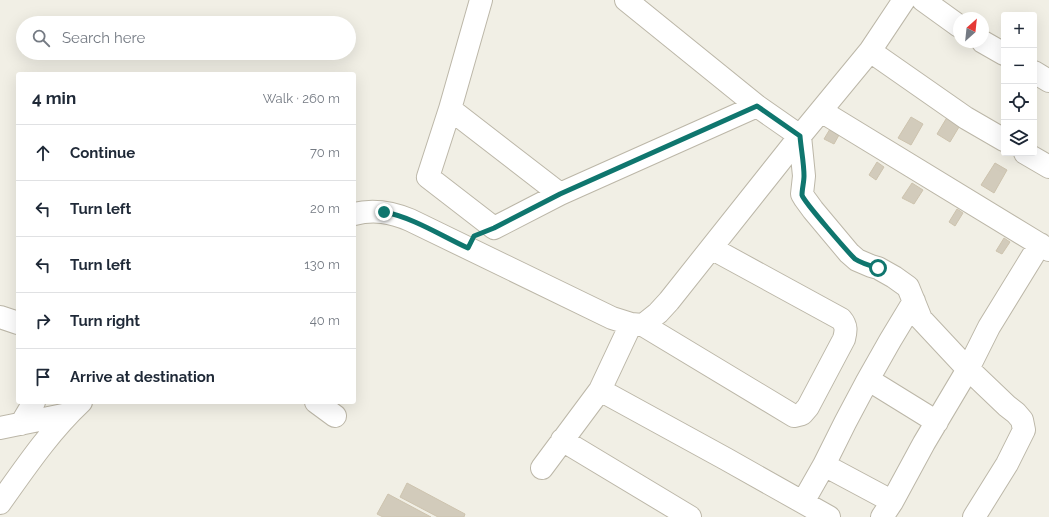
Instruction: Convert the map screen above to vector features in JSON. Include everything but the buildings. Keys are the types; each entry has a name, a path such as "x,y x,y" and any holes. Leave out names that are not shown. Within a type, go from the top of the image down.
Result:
{"street":[{"path":"481,0 450,109 428,177 494,228"},
{"path":"626,0 757,106 800,136 804,176 802,194 804,199 849,253 857,260 878,268 908,287 921,319 968,369 1022,420 1024,430 1007,464 974,517"},
{"path":"542,468 600,390 637,324 658,313 664,307 800,136 870,51 904,0"},
{"path":"923,0 953,22"},
{"path":"989,45 1001,52"},
{"path":"870,51 966,118 1001,138"},
{"path":"1037,74 1049,81"},
{"path":"468,248 474,236 494,228 560,194 757,106"},
{"path":"450,109 560,194"},
{"path":"821,111 1044,247 989,328 968,369 887,509"},
{"path":"1030,156 1049,167"},
{"path":"356,214 373,211 396,214 410,220 612,318 637,324 794,416 802,414 808,407 844,339 847,329 845,323 841,319 711,248"},
{"path":"803,502 897,329 914,301"},
{"path":"0,316 16,322"},
{"path":"869,380 937,422"},
{"path":"600,390 829,517"},
{"path":"21,424 33,404"},
{"path":"319,404 336,416"},
{"path":"0,428 21,424 74,408"},
{"path":"0,503 42,444 74,408"},
{"path":"562,440 690,517"},
{"path":"824,465 882,496 887,509"}],"route":[{"path":"384,212 396,214 410,220 468,248 474,236 494,228 560,194 757,106 800,136 804,176 802,194 804,199 849,253 857,260 878,268"}]}
